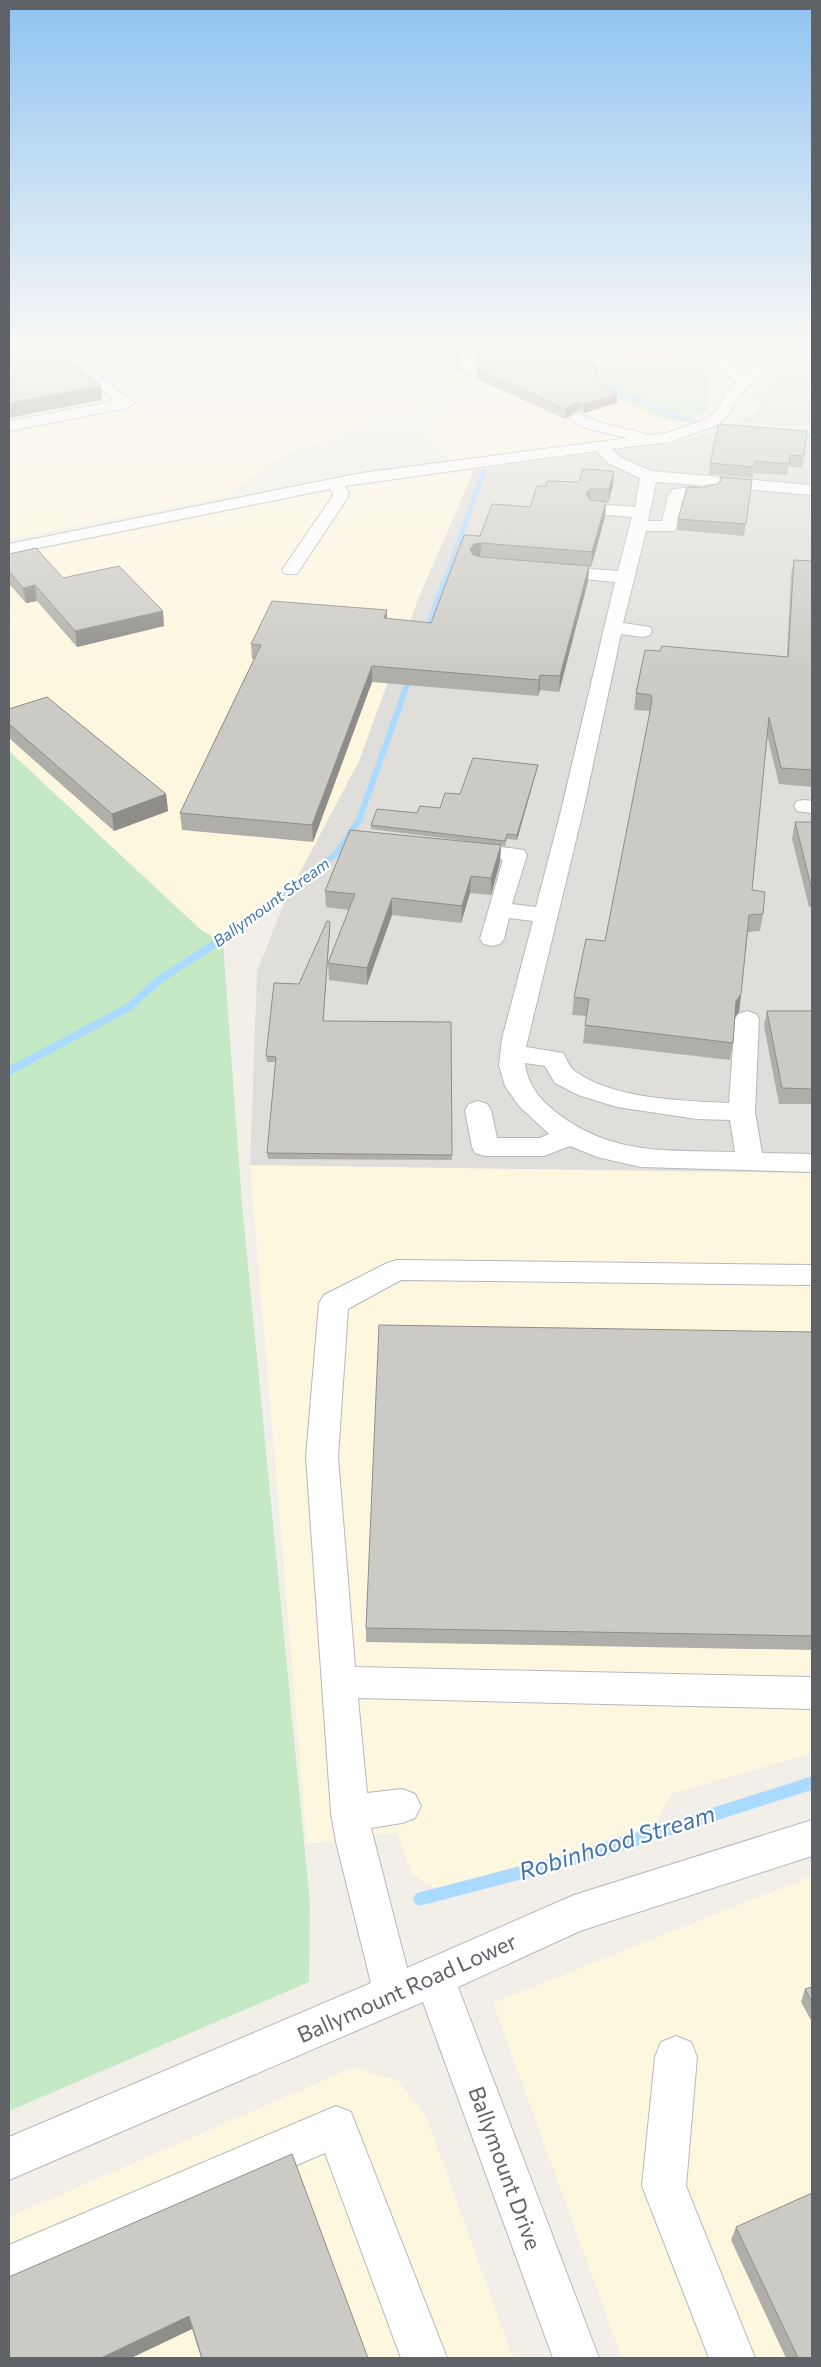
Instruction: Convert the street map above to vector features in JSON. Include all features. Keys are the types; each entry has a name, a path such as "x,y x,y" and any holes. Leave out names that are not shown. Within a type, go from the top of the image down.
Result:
{"street":[{"path":"9,549 361,478 533,456"},
{"path":"610,456 648,476 812,490"},
{"path":"648,476 648,488 625,577 512,1053 513,1072 528,1100 540,1112 587,1144 622,1155 658,1159 812,1163"},
{"path":"290,570 340,497 340,492 335,484"},
{"path":"596,509 669,527 676,496 679,492 703,490 748,494"},
{"path":"538,569 625,577"},
{"path":"614,628 643,631"},
{"path":"447,847 516,855 492,939"},
{"path":"500,910 546,915"},
{"path":"747,1019 742,1112 750,1161"},
{"path":"512,1053 554,1059 564,1077 588,1089 626,1101 697,1110 742,1112"},
{"path":"478,1110 485,1147 544,1147 571,1134"},
{"path":"394,1994 355,1842 350,1813 322,1457 334,1304 397,1270 812,1275"},
{"path":"339,1682 812,1693"},
{"path":"350,1813 402,1806"},
{"name":"Ballymount Road Lower","path":"9,2159 434,1977 574,1914 688,1876 812,1838"},
{"name":"Ballymount Drive","path":"434,1977 576,2358"},
{"path":"676,2056 664,2186 732,2358"},
{"path":"9,2267 336,2127 424,2358"}],"shaded area":[{"path":"9,456 281,456 225,497 9,540"},
{"path":"446,456 479,456 452,462"},
{"path":"573,456 812,456 812,1173 250,1165 257,971 285,901 359,761 419,597 474,470"},
{"path":"474,470 359,761 285,901 223,943 200,929 9,751 9,555 371,482"},
{"path":"250,1165 812,1173 812,1753 671,1794 655,1825 449,1888 428,1886 412,1873 397,1832 307,1844"},
{"path":"812,1876 812,2358 622,2358 493,2003"},
{"path":"352,2068 397,2080 426,2116 513,2358 9,2358 9,2217"}],"green space":[{"path":"9,751 200,929 223,943 242,1204 310,1904 309,1982 9,2111"}],"building":[{"path":"712,456 790,456 789,464 755,461 754,467 710,463"},
{"path":"583,469 614,471 609,489 590,489 586,494 590,500 606,502 592,552 481,543 474,544 470,549 473,555 480,557 589,566 560,676 540,675 539,680 372,666 312,825 180,813 261,645 251,644 272,601 387,610 384,618 431,623 464,535 480,536 492,504 530,507 537,486 546,486 547,481 579,482"},
{"path":"720,477 752,480 746,524 678,519 687,487 705,488 705,486 717,484 721,481"},
{"path":"36,548 63,578 119,566 163,611 75,631 35,585 23,588 9,571 9,554"},
{"path":"794,560 812,561 812,770 781,768 769,717 752,890 765,892 763,914 749,915 741,994 736,1001 733,1043 585,1025 589,999 574,997 586,939 605,941 652,701 651,695 636,693 645,650 660,651 662,646 788,657"},
{"path":"47,697 166,794 112,814 9,724 9,709"},
{"path":"473,758 538,765 517,835 507,834 505,841 371,825 377,809 417,813 420,806 440,808 445,793 460,794"},
{"path":"795,822 812,822 812,890"},
{"path":"350,830 501,845 491,878 471,876 462,906 392,898 367,968 328,963 355,894 325,891"},
{"path":"327,921 330,922 323,1021 451,1022 452,1155 267,1153 276,1057 266,1056 274,983 299,984"},
{"path":"767,1011 812,1011 812,1089 782,1088"},
{"path":"379,1325 812,1332 812,1636 366,1628"},
{"path":"812,1987 812,2002 805,1989"},
{"path":"292,2154 368,2358 202,2358 189,2316 101,2358 9,2358 9,2277"},
{"path":"812,2193 812,2358 798,2358 736,2227"}],"waterway":[{"name":"Ballymount Stream","path":"444,584 484,471"},
{"name":"Ballymount Stream","path":"426,634 444,582"},
{"name":"Ballymount Stream","path":"296,885 336,854 359,820 411,674"},
{"name":"Ballymount Stream","path":"9,1071 129,1007 160,979 246,924 298,884"},
{"name":"Robinhood Stream","path":"420,1899 577,1858 812,1783"}]}
